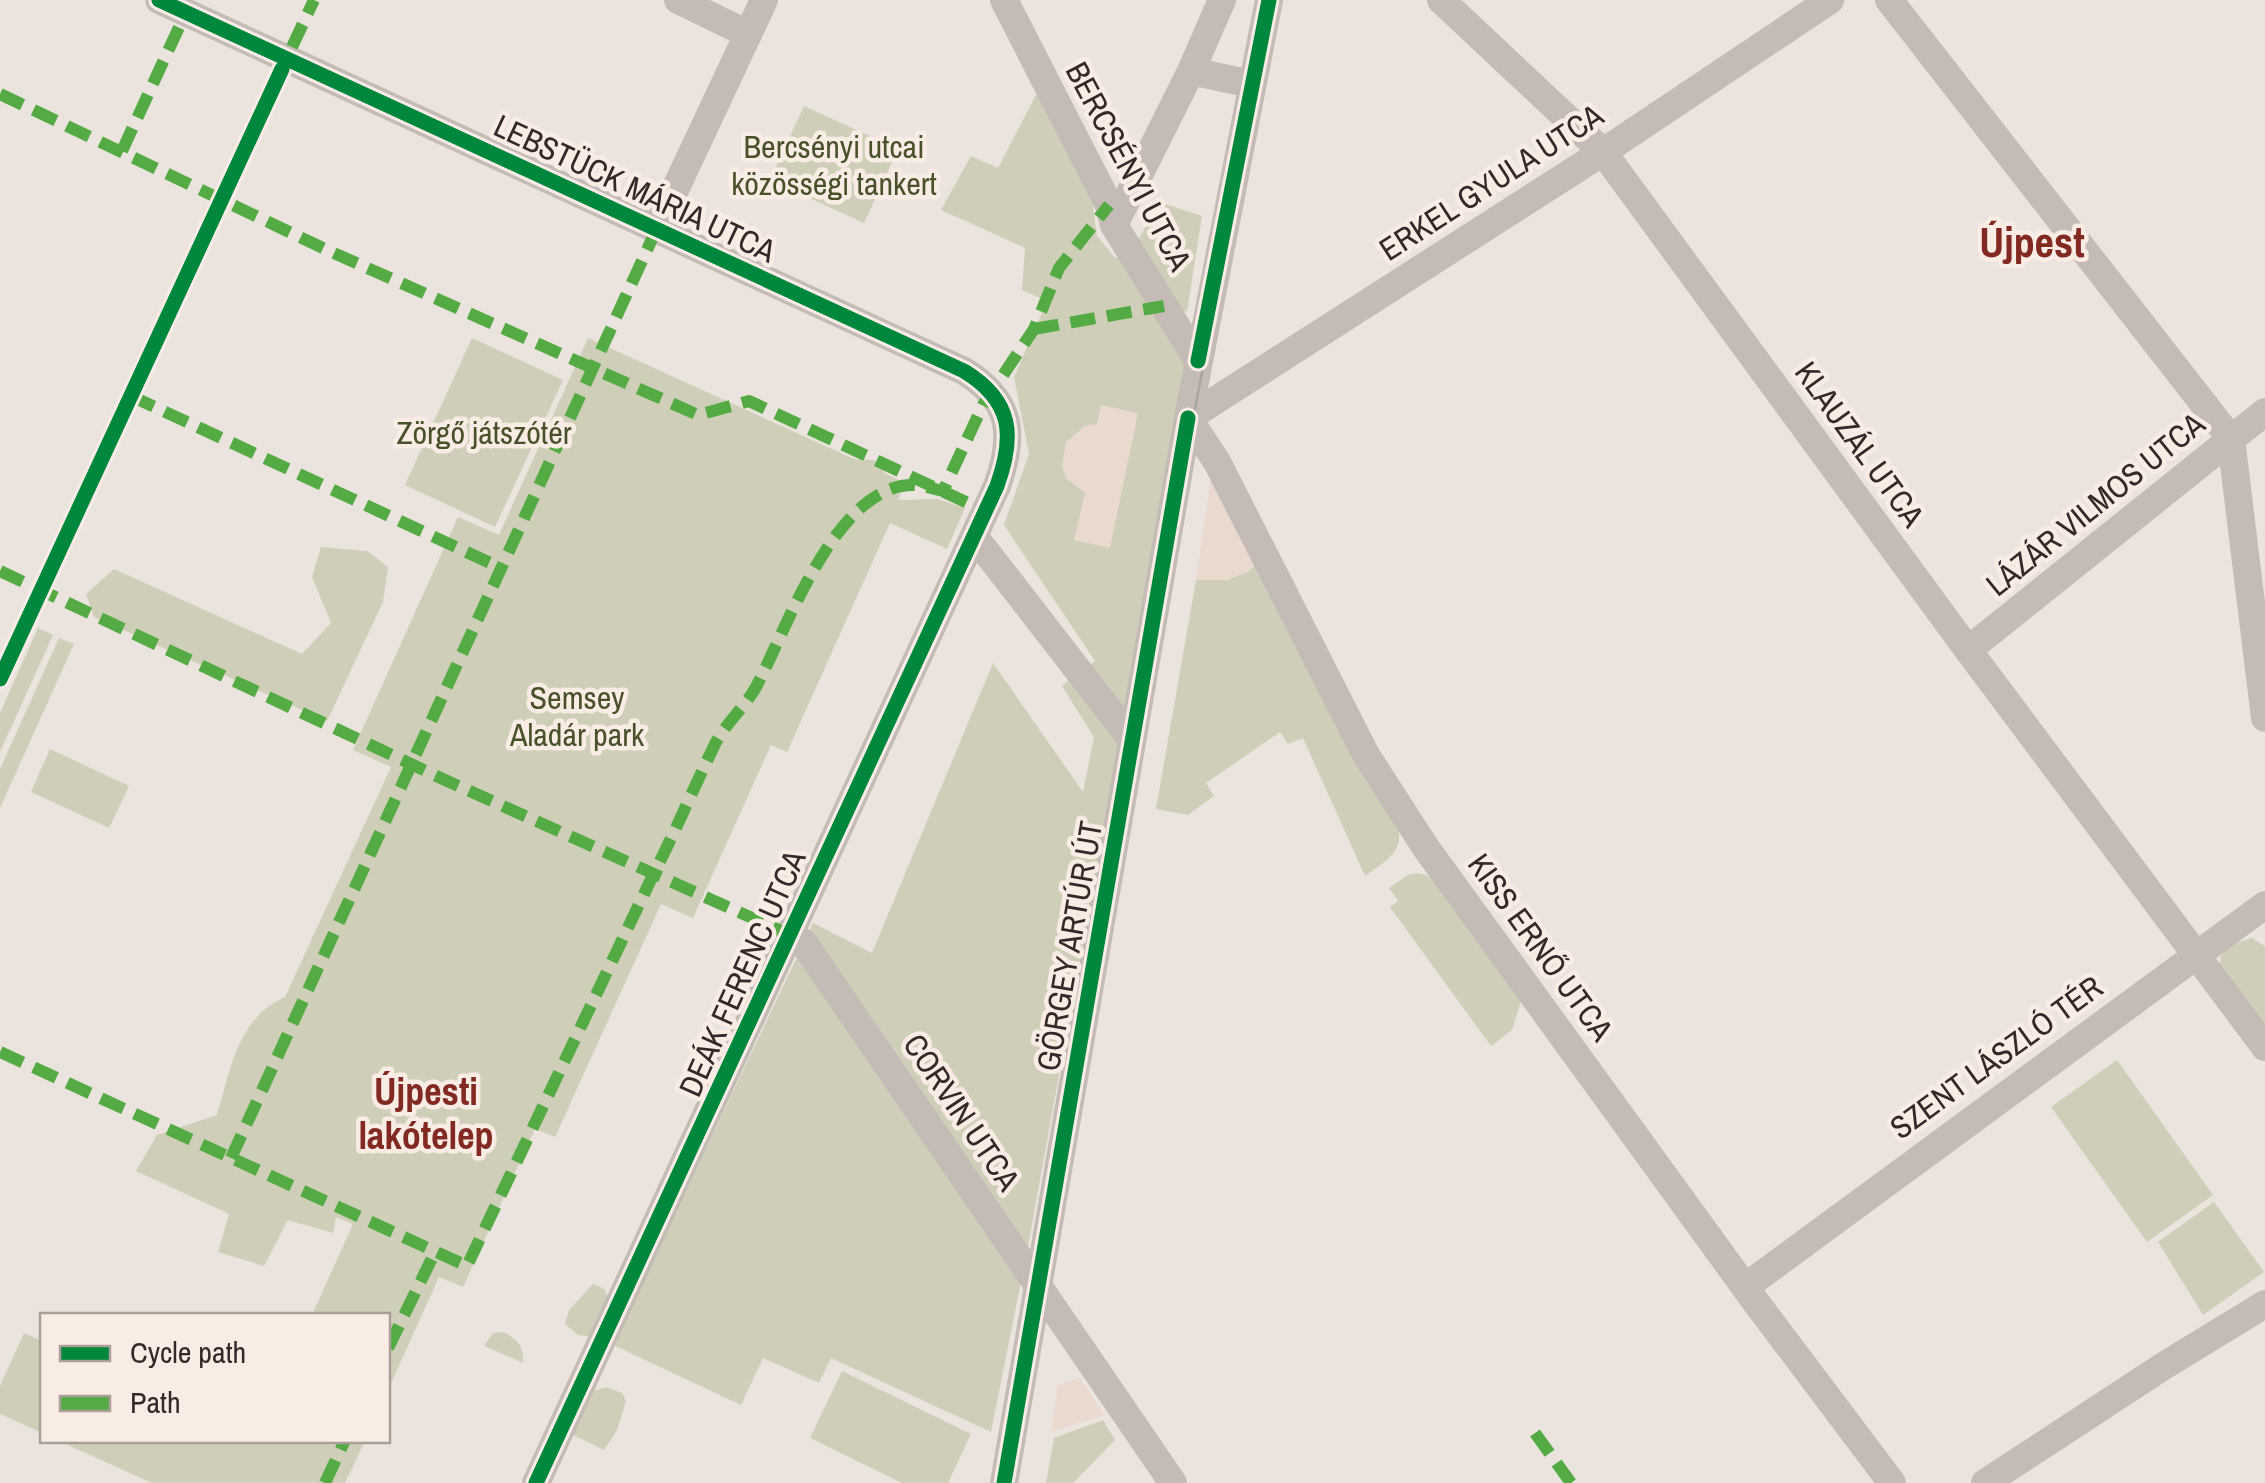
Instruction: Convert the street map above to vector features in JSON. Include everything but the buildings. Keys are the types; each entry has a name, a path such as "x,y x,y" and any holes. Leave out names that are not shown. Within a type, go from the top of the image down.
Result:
{"street":[{"name":"LEBSTÜCK MÁRIA UTCA","path":"159,0 979,380 997,401 1008,430 1007,459 997,486"},
{"path":"678,0 748,34"},
{"path":"657,228 764,0"},
{"name":"BERCSÉNYI UTCA","path":"1004,0 1109,205 1114,225 1198,361"},
{"path":"1114,225 1192,70 1222,0"},
{"name":"GÖRGEY ARTÚR ÚT","path":"1004,1483 1198,361 1269,0"},
{"name":"KLAUZÁL UTCA","path":"1441,0 1603,152 2196,953"},
{"name":"ERKEL GYULA UTCA","path":"1188,418 1603,152 1830,0"},
{"path":"1889,0 2231,439 2265,718"},
{"path":"1192,70 1252,84"},
{"name":"LÁZÁR VILMOS UTCA","path":"1968,650 2265,412"},
{"name":"KISS ERNŐ UTCA","path":"1188,418 1217,462 1366,756 1426,848 1892,1483"},
{"name":"DEÁK FERENC UTCA","path":"536,1483 997,486"},
{"path":"974,536 1132,740"},
{"name":"SZENT LÁSZLÓ TÉR","path":"1745,1286 2265,905"},
{"name":"CORVIN UTCA","path":"790,935 803,942 1173,1483"},
{"path":"2196,953 2265,1047"},
{"path":"1985,1483 2265,1304"}],"green space":[{"path":"1037,93 1092,199 1097,236 1115,258 1124,257 1189,357 991,1432 831,1358 819,1383 763,1358 741,1405 613,1345 813,923 872,953 993,663 1083,792 1094,737 1062,686 1095,661 1004,525 1029,454 1014,377 1047,301 1022,290 1025,248 941,210 971,156 998,168"},
{"name":"Bercsényi utcai közösségi tankert","path":"804,106 898,149 864,223 770,180"},
{"path":"1159,202 1202,216 1187,311 1178,314 1137,242"},
{"name":"Zörgő játszótér","path":"472,338 563,380 495,527 405,485"},
{"name":"Semsey Aladár park","path":"588,338 854,459 873,460 885,469 884,473 905,483 898,500 937,499 965,508 947,549 890,523 787,752 771,745 693,918 661,904 555,1137 535,1129 463,1287 439,1277 390,1386 390,1313 313,1313 353,1224 336,1217 333,1233 288,1220 264,1266 218,1252 229,1214 136,1171 157,1135 217,1115 246,1032 269,1006 285,997 391,767 353,750 458,517 499,535"},
{"path":"321,547 367,551 388,567 383,602 327,721 94,617 86,594 114,569 302,654 331,623 312,577"},
{"path":"1257,562 1398,828 1395,850 1365,876 1303,738 1288,744 1280,732 1206,783 1214,796 1188,815 1156,809 1196,580 1228,580"},
{"path":"38,628 53,635 0,752 0,713"},
{"path":"59,638 74,644 0,808 0,769"},
{"path":"50,749 129,786 109,828 31,792"},
{"path":"1419,873 1433,878 1521,1001 1512,1030 1491,1046 1390,907 1398,901 1389,888 1408,875"},
{"path":"2252,938 2265,946 2265,1028 2219,969 2221,955 2233,944"},
{"path":"2117,1060 2213,1195 2147,1242 2051,1107"},
{"path":"2214,1202 2264,1272 2203,1315 2158,1242"},
{"path":"593,1284 604,1289 609,1299 591,1337 578,1335 565,1324 569,1310"},
{"path":"503,1332 519,1344 523,1363 484,1346 493,1333"},
{"path":"24,1333 40,1340 40,1432 0,1414 0,1386"},
{"path":"842,1371 971,1434 948,1483 902,1483 810,1438"},
{"path":"606,1387 622,1393 626,1401 617,1430 604,1450 573,1435 593,1391"},
{"path":"1103,1420 1115,1440 1073,1483 1046,1483 1054,1438"},
{"path":"63,1443 364,1443 345,1483 152,1483"}],"shaded area":[{"path":"1101,405 1138,413 1110,548 1074,540 1085,493 1067,479 1062,467 1066,442 1085,426 1097,424"},
{"path":"1211,477 1257,562 1250,571 1228,580 1196,580"},
{"path":"1080,1378 1104,1415 1051,1432 1058,1385"}],"tram line":[{"path":"1010,1483 1194,414 1274,0"}],"marked path":[{"path":"292,47 314,0"},
{"path":"122,151 186,12"},
{"path":"0,94 327,250 698,415 749,401 985,511"},
{"path":"0,1052 467,1266 716,742 756,687 816,565 860,509 885,491 913,485 943,491 983,405 1034,329 1059,268 1109,205"},
{"path":"231,1158 657,228"},
{"path":"1034,329 1164,306"},
{"path":"131,396 501,568"},
{"path":"0,571 445,780 790,935"},
{"path":"390,1344 435,1252"},
{"path":"1535,1433 1571,1483"},
{"path":"325,1483 344,1443"}],"cycle path":[{"path":"159,0 964,371 992,395 1006,421 1006,451 997,486 536,1483"},
{"path":"1198,361 1269,0"},
{"path":"0,679 282,69"},
{"path":"1004,1483 1188,418"}],"district":[{"name":"Újpest","path":"2032,242"},
{"name":"Újpesti lakótelep","path":"426,1113"}]}
